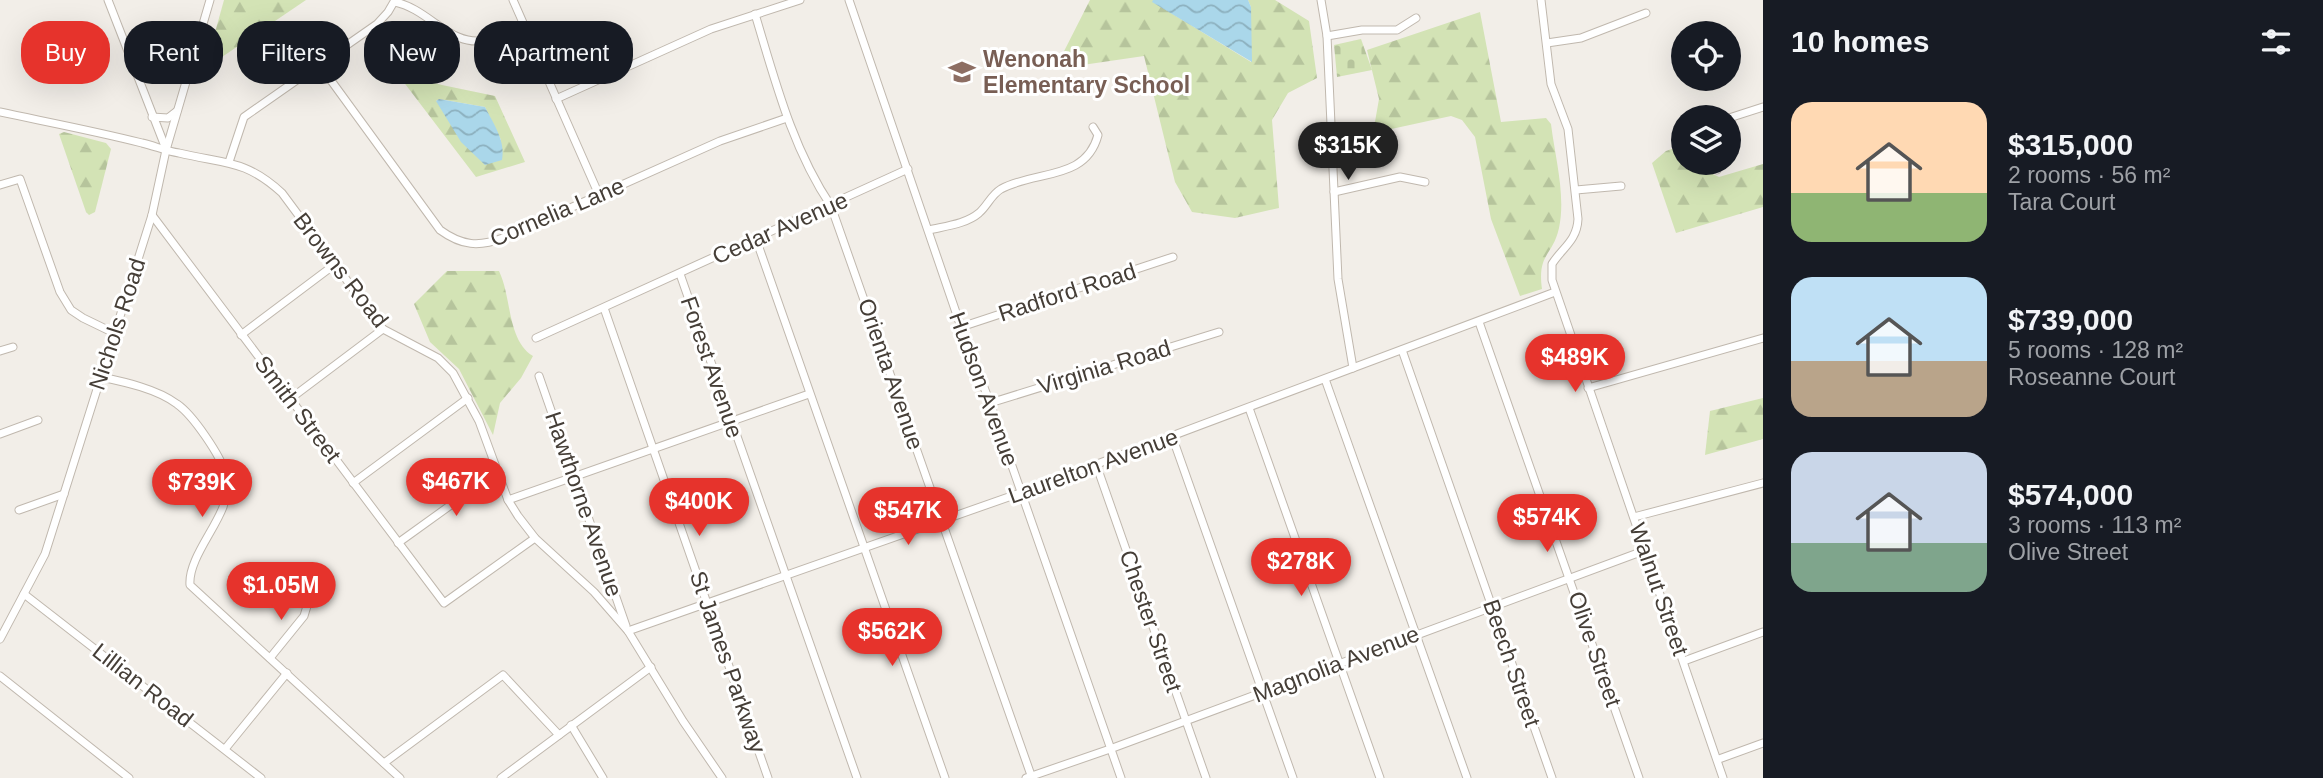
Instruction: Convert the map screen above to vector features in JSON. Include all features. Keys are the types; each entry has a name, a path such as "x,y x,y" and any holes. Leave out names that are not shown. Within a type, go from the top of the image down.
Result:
{"street":[{"path":"108,0 166,150"},
{"name":"Nichols Road","path":"0,639 44,554 64,494 152,215 166,150 210,0"},
{"path":"513,0 522,21"},
{"path":"556,99 696,36 800,0"},
{"name":"Hudson Avenue","path":"849,0 961,327 1121,778"},
{"path":"1321,0 1327,36 1338,279 1353,368"},
{"name":"Walnut Street","path":"1541,0 1551,84 1568,128 1578,228 1571,243 1552,264 1552,280 1719,759 1723,778"},
{"path":"350,43 377,24 395,1 410,5 454,36 474,39"},
{"path":"1547,43 1581,38 1646,13"},
{"name":"Orienta Avenue","path":"755,14 787,118 808,169 831,205 1030,777"},
{"path":"1327,36 1362,30 1397,30 1416,18"},
{"path":"229,162 244,117 291,84"},
{"name":"Cornelia Lane","path":"334,84 440,230 453,240 467,244 485,244 720,141 787,118"},
{"path":"549,84 599,195"},
{"path":"1741,114 1763,107"},
{"path":"152,117 168,118 177,111"},
{"name":"Browns Road","path":"0,112 229,162 258,174 282,193 383,329 438,358 453,373 468,398 508,500 535,538 594,592 628,631 683,721 722,778"},
{"path":"929,230 968,220 981,212 999,190 1079,164 1095,146 1098,135 1093,127"},
{"name":"Cedar Avenue","path":"536,338 908,169"},
{"path":"1334,192 1400,177 1425,182"},
{"path":"0,185 20,179 60,292 71,310 114,333"},
{"path":"1576,190 1621,186"},
{"name":"Smith Street","path":"152,215 444,603 535,538"},
{"path":"756,239 945,778"},
{"name":"Radford Road","path":"961,327 1173,257"},
{"path":"241,335 334,265"},
{"name":"Forest Avenue","path":"680,274 857,778"},
{"name":"Laurelton Avenue","path":"628,631 1020,493 1555,292"},
{"name":"St James Parkway","path":"604,308 768,778"},
{"name":"Olive Street","path":"1479,322 1639,778"},
{"path":"290,399 383,329"},
{"name":"Virginia Road","path":"990,403 1219,332"},
{"path":"1588,388 1763,338"},
{"path":"0,351 13,346"},
{"name":"Beech Street","path":"1402,350 1552,778"},
{"name":"Hawthorne Avenue","path":"539,376 628,631"},
{"path":"101,377 123,381 178,404 212,448 226,475 224,504 189,572 190,584 400,778"},
{"path":"1325,379 1467,778"},
{"path":"508,500 809,394"},
{"path":"353,482 468,398"},
{"path":"1249,408 1380,778"},
{"path":"0,434 38,420"},
{"path":"1172,436 1293,778"},
{"name":"Chester Street","path":"1096,464 1206,778"},
{"path":"398,543 498,471"},
{"path":"1633,517 1763,483"},
{"path":"19,510 64,494"},
{"name":"Magnolia Avenue","path":"1030,777 1646,550"},
{"name":"Lillian Road","path":"24,594 261,778"},
{"path":"270,659 304,616 310,596"},
{"path":"1684,661 1763,632"},
{"path":"505,777 651,667"},
{"path":"225,749 287,673"},
{"path":"384,763 503,675 559,735"},
{"path":"0,676 129,778"},
{"path":"571,725 603,778"},
{"path":"1719,759 1763,743"}],"green space":[{"path":"224,0 306,0 275,21 237,21 237,47 223,56 223,21 218,21"},
{"path":"1090,0 1153,0 1251,62 1251,7 1248,0 1275,0 1309,21 1317,78 1288,93 1272,120 1279,208 1235,218 1192,212 1175,182 1144,56 1055,69"},
{"path":"1480,12 1501,122 1546,118 1551,124 1559,176 1561,215 1556,237 1542,268 1542,289 1520,296 1491,219 1475,137 1462,120 1451,116 1373,133 1379,99 1367,50"},
{"path":"1361,39 1372,70 1337,77 1334,45"},
{"path":"405,84 438,84 495,96 525,162 476,177","holes":["439,99 485,107 501,140 436,101"]},
{"path":"64,132 106,143 111,149 95,212 89,215 59,134"},
{"path":"1671,149 1671,175 1741,175 1741,170 1763,164 1763,207 1676,233 1652,163"},
{"path":"447,271 499,271 514,329 525,349 533,356 521,378 500,403 493,435 459,369 430,342 414,304"},
{"path":"1763,398 1763,439 1705,455 1710,411"}],"water":[{"path":"1248,0 1251,7 1252,62 1152,2"},
{"path":"439,99 485,107 500,139 502,160 485,165 461,142 436,101"}],"place":[{"name":"Wenonah Elementary School","path":"962,72"}]}
